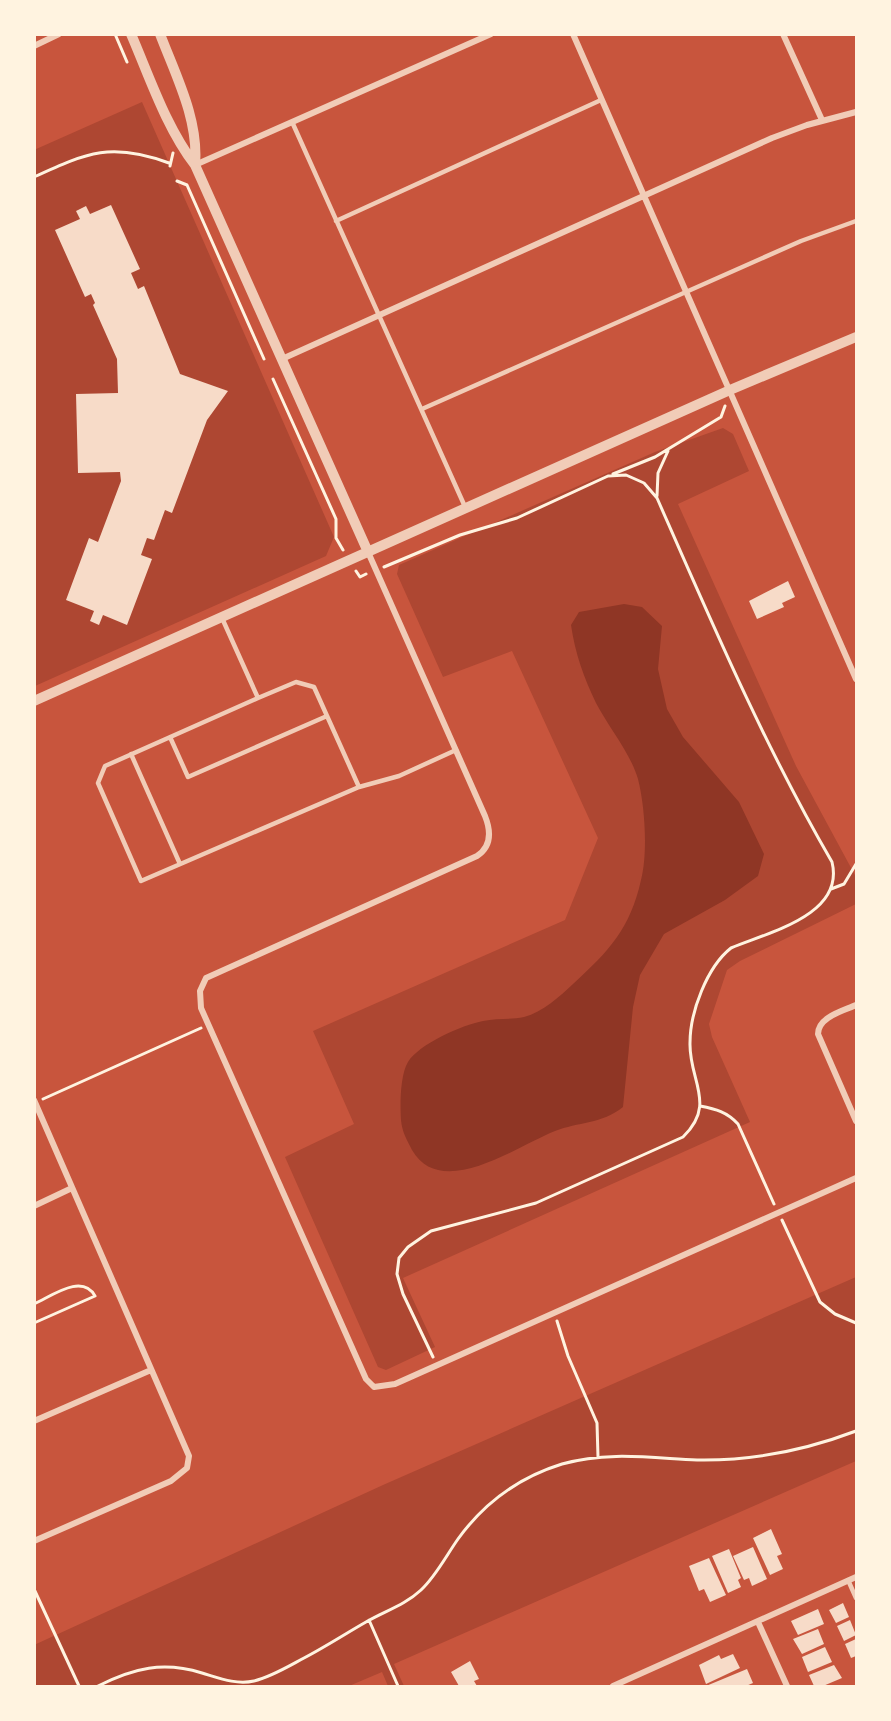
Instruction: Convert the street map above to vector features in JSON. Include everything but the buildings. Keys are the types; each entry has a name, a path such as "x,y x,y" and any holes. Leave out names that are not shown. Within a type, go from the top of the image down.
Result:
{"street":[{"path":"34,46 59,34"},
{"path":"131,34 178,139 195,165 489,826 489,842 477,856 206,978 201,983 201,1008 360,1369 374,1387 395,1384 436,1363 856,1178"},
{"path":"160,34 192,122 197,143 195,165"},
{"path":"195,165 293,124 491,34"},
{"path":"573,34 856,678"},
{"path":"783,34 822,120"},
{"path":"282,359 772,138 822,120 856,112"},
{"path":"34,701 730,390 856,337"},
{"path":"856,1005 832,1016 818,1027 819,1042 856,1121"},
{"path":"34,1541 171,1480 187,1468 189,1456 72,1188 38,1100"},
{"path":"34,1206 72,1188"},
{"path":"34,1421 151,1370"},
{"path":"613,1686 758,1623 856,1576"},
{"path":"758,1623 787,1686"}],"lane":[{"path":"336,221 601,100"},
{"path":"293,124 466,509"},
{"path":"422,409 801,241 856,221"},
{"path":"222,618 258,698"},
{"path":"359,788 314,687 296,682 105,766 98,783 141,881 359,788 399,776 456,750"},
{"path":"170,737 188,777 327,716"},
{"path":"131,754 180,864"},
{"path":"848,1580 856,1598"}],"path":[{"path":"34,177 92,154 119,150 136,151 169,163"},
{"path":"177,182 187,185 264,359"},
{"path":"273,379 336,519 336,538 360,577 460,535 517,518 669,450 721,417 730,390"},
{"path":"657,498 658,473 669,450"},
{"path":"436,1363 403,1294 397,1274 399,1258 408,1247 430,1231 536,1203 667,1146 692,1129 701,1096 692,1063 690,1043 693,1021 711,972 731,948 807,916 820,907 831,889 835,876 832,862 779,766 733,671 657,498 644,483 626,475 608,476"},
{"path":"831,889 844,884 856,864"},
{"path":"38,1100 208,1024"},
{"path":"700,1106 719,1109 730,1115 738,1124 772,1199"},
{"path":"783,1223 820,1302 835,1314 856,1323"},
{"path":"34,1304 77,1285 87,1287 95,1296 34,1323"},
{"path":"553,1312 568,1356 597,1423 598,1457"},
{"path":"98,1686 141,1668 160,1665 177,1666 232,1682 255,1681 304,1658 369,1620 403,1604 421,1590 470,1523 499,1496 549,1468 598,1457 638,1455 696,1460 749,1457 802,1448 856,1431"},
{"path":"34,1589 79,1686"},
{"path":"369,1620 398,1686"}],"shaded area":[{"path":"142,102 334,537 326,556 35,686 34,150"},
{"path":"723,428 733,434 749,471 678,504 796,766 856,877 856,904 740,961 727,970 709,1024 712,1037 750,1122 403,1278 435,1347 386,1370 378,1367 285,1157 354,1124 313,1031 565,920 598,838 512,651 443,677 397,574 399,565 655,452"},
{"path":"624,604 642,607 662,626 658,669 667,709 683,737 739,802 764,854 758,876 725,900 664,934 640,975 633,1007 623,1107 607,1117 555,1131 480,1165 460,1170 441,1171 425,1164 412,1150 402,1128 401,1091 403,1075 408,1062 431,1042 453,1031 483,1021 524,1017 550,1004 607,950 624,926 636,897 643,869 645,843 644,816 638,779 630,759 592,694 584,675 571,625 579,612"},
{"path":"856,1277 856,1461 394,1664 404,1686 388,1686 382,1672 349,1686 35,1686 34,1645 383,1485"}]}
